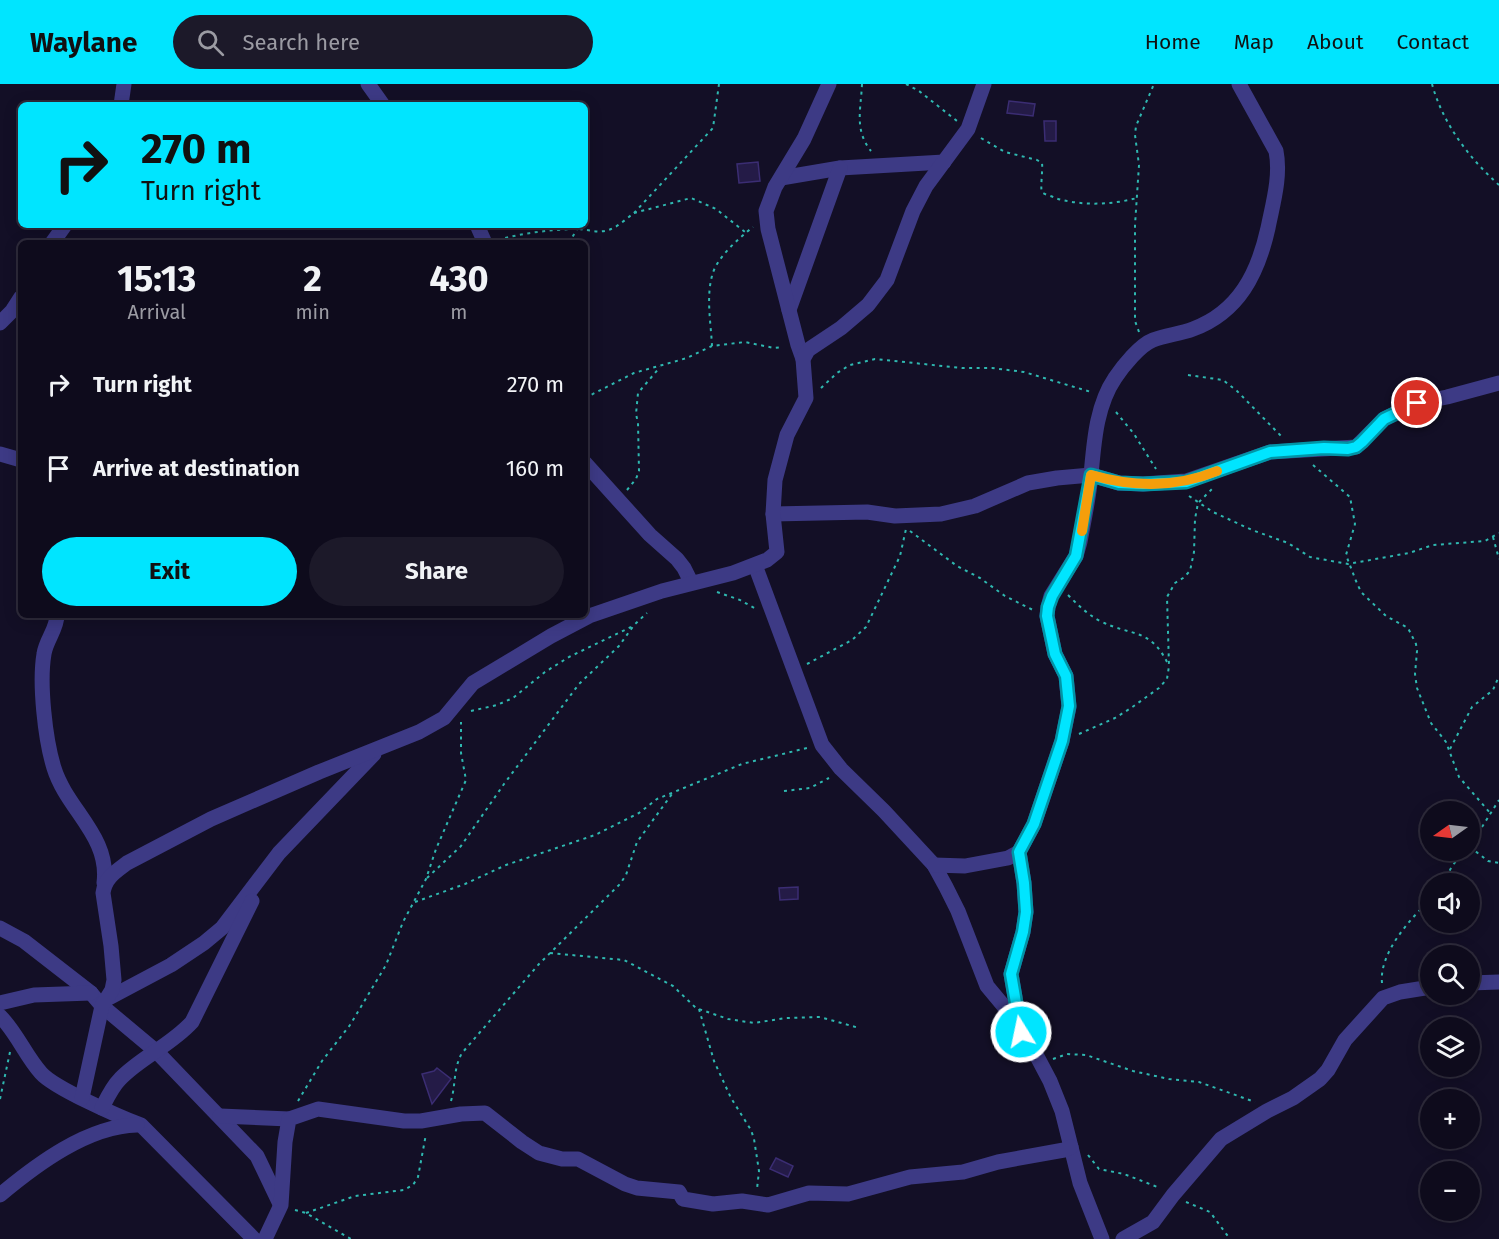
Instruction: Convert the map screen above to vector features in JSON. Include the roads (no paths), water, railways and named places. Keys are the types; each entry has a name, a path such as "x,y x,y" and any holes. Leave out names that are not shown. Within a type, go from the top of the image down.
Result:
{"street":[{"path":"121,102 124,84"},
{"path":"368,84 381,102"},
{"path":"588,618 628,602 691,582 733,573 767,560 777,552 773,514 775,480 788,435 806,398 800,352 768,230 766,211 781,178 809,130 829,84"},
{"path":"800,352 808,350 841,328 867,305 887,280 913,211 926,186 968,129 984,84"},
{"path":"934,865 965,866 1008,858 1019,852 1034,824 1062,741 1069,706 1069,688 1055,654 1047,616 1052,596 1067,573 1078,549 1091,475 1092,455 1104,401 1116,375 1143,346 1152,340 1192,329 1215,318 1237,298 1250,282 1258,266 1273,206 1278,163 1276,151 1239,84"},
{"path":"781,178 840,168 944,162"},
{"path":"789,310 840,168"},
{"path":"480,228 490,240"},
{"path":"0,323 18,302"},
{"path":"773,514 867,512 895,516 941,514 975,506 1028,483 1091,475 1119,483 1186,482 1270,452 1356,447 1384,419 1417,403 1499,383"},
{"path":"0,454 18,459"},
{"path":"588,465 650,535 677,560 691,582"},
{"path":"755,565 822,745 841,769 934,865 958,910 987,986 1042,1064 1062,1111 1080,1183 1102,1239"},
{"path":"56,618 44,653 42,677 48,738 54,768 63,789 100,846 106,870 104,904 114,980 112,990 105,1002 82,1098"},
{"path":"104,883 127,863 210,819 419,732 444,718 473,683 570,625 588,618"},
{"path":"105,1002 171,965 222,928 245,900 266,868 380,748"},
{"path":"1019,852 1026,912 1011,974 1021,1032"},
{"path":"102,1107 118,1080 178,1036 192,1022 251,904 266,868"},
{"path":"0,928 24,941 105,1002 157,1052 257,1156 281,1205"},
{"path":"1480,983 1499,982"},
{"path":"1123,1239 1153,1222 1221,1139 1293,1098 1320,1078 1328,1070 1345,1040 1383,998 1420,989"},
{"path":"0,1003 34,995 91,993"},
{"path":"0,1016 15,1032 42,1075 82,1098 141,1125 254,1239"},
{"path":"220,1116 289,1119 318,1109 404,1121 485,1113 539,1153 562,1159 578,1159 625,1184 655,1191 679,1192 682,1199 713,1204 742,1201 768,1205 809,1193 848,1194 910,1177 963,1172 998,1162 1071,1147"},
{"path":"265,1239 281,1205 285,1142 289,1119"},
{"path":"0,1194 36,1168 89,1136 109,1128 141,1125"}]}
